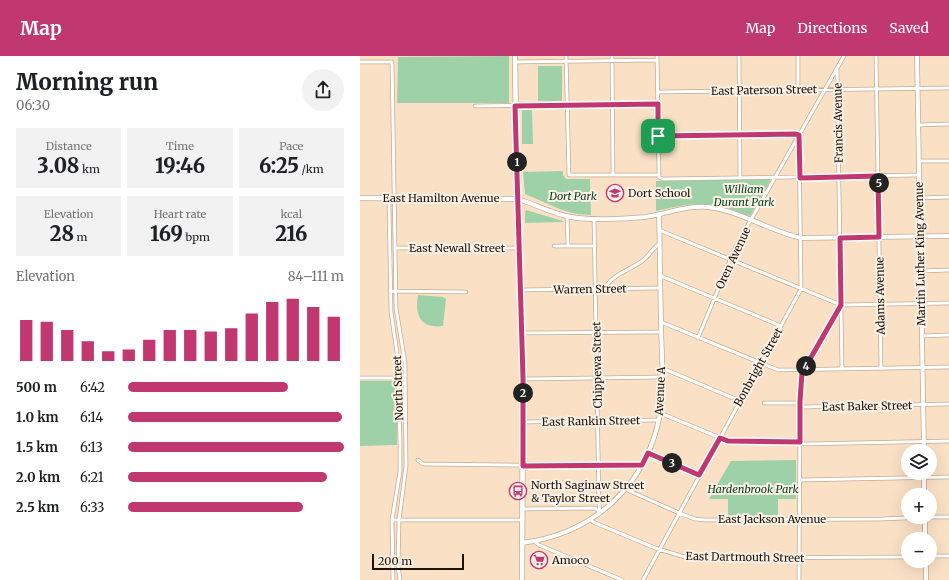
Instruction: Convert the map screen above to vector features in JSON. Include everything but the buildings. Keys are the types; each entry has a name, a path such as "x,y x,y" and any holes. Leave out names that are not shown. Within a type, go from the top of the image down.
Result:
{"main road":[{"path":"515,56 515,106 523,378 522,580"},
{"name":"East Hamilton Avenue","path":"360,198 518,199"}],"street":[{"path":"566,56 569,175 659,176 663,179 919,175"},
{"path":"612,56 613,175"},
{"path":"657,56 659,176"},
{"path":"739,56 740,178"},
{"path":"798,56 798,90"},
{"name":"Oren Avenue","path":"698,338 736,246 844,56"},
{"name":"Adams Avenue","path":"876,56 881,369"},
{"name":"Martin Luther King Avenue","path":"917,56 923,444"},
{"path":"515,62 657,60"},
{"name":"North Street","path":"360,62 392,62 397,317 404,353 405,378 406,477 399,520 398,565 400,580"},
{"name":"Francis Avenue","path":"837,69 842,369"},
{"name":"East Paterson Street","path":"658,92 949,88"},
{"path":"475,106 658,104"},
{"path":"918,125 949,124"},
{"path":"658,136 740,134 799,135 801,289"},
{"path":"919,161 949,161"},
{"path":"920,198 949,197"},
{"name":"North Street","path":"393,580 392,520 400,471 399,378 390,291 389,204 394,198"},
{"name":"East Hamilton Avenue","path":"518,199 567,216 594,219 641,217 686,208 706,207 726,211 784,234 800,238 949,236"},
{"name":"Avenue A","path":"522,543 559,535 591,519 625,489 642,465 653,442 660,414 662,377 659,214"},
{"path":"567,216 568,246"},
{"name":"Chippewa Street","path":"594,219 600,512"},
{"path":"660,230 841,305 949,303"},
{"path":"605,289 606,285 614,278 641,262 660,243"},
{"path":"554,246 595,246"},
{"name":"East Newall Street","path":"395,248 519,248"},
{"path":"921,271 949,270"},
{"path":"661,276 780,326"},
{"name":"Warren Street","path":"520,290 660,288"},
{"name":"Bonbright Street","path":"642,580 801,289"},
{"path":"390,291 466,292"},
{"path":"799,580 800,406 802,373 841,305"},
{"path":"661,322 778,370 949,367"},
{"path":"522,334 661,332"},
{"path":"921,336 949,335"},
{"path":"662,368 740,401"},
{"path":"523,378 662,377"},
{"path":"360,378 405,378"},
{"name":"East Baker Street","path":"764,403 797,403 804,408 949,404"},
{"path":"660,414 728,441 800,442 804,444 949,441"},
{"name":"East Rankin Street","path":"523,422 658,420"},
{"path":"400,450 406,450"},
{"path":"648,453 699,475"},
{"path":"418,460 423,464 523,466 642,465"},
{"path":"800,480 901,476"},
{"path":"937,476 949,477"},
{"name":"East Jackson Avenue","path":"625,489 695,519 901,517"},
{"path":"523,509 595,508 600,512"},
{"path":"937,517 949,516"},
{"name":"East Dartmouth Street","path":"591,519 593,522 659,549 688,558 901,557"},
{"path":"392,520 522,520"},
{"path":"534,541 539,545 622,580"},
{"path":"937,556 949,556"},
{"path":"926,568 926,580"}],"green space":[{"path":"509,56 509,103 397,103 398,57"},
{"path":"538,66 562,66 562,101 538,101"},
{"path":"522,110 532,110 533,144 522,144"},
{"name":"Dort Park","path":"563,171 563,175 566,179 590,179 591,215 577,214 562,210 525,194 523,172"},
{"name":"William Durant Park","path":"770,179 750,216 724,207 704,204 680,206 656,211 656,181"},
{"name":"Dort Park","path":"526,210 563,221 563,222 525,223"},
{"path":"418,295 443,297 446,299 443,326 435,326 424,323 418,314"},
{"path":"360,381 397,381 397,445 360,446"},
{"name":"Hardenbrook Park","path":"796,460 796,499 778,499 778,517 728,517 728,499 709,499 731,461"}],"place":[{"name":"Dort School","path":"615,193"},
{"name":"North Saginaw Street & Taylor Street","path":"518,491"},
{"name":"Amoco","path":"539,560"}],"route":[{"path":"658,104 658,136 796,134 799,135 800,178 878,176 879,237 840,238 841,305 802,373 800,442 728,441 720,438 699,475 648,453 642,465 523,466 523,378 515,106 658,104"}]}
